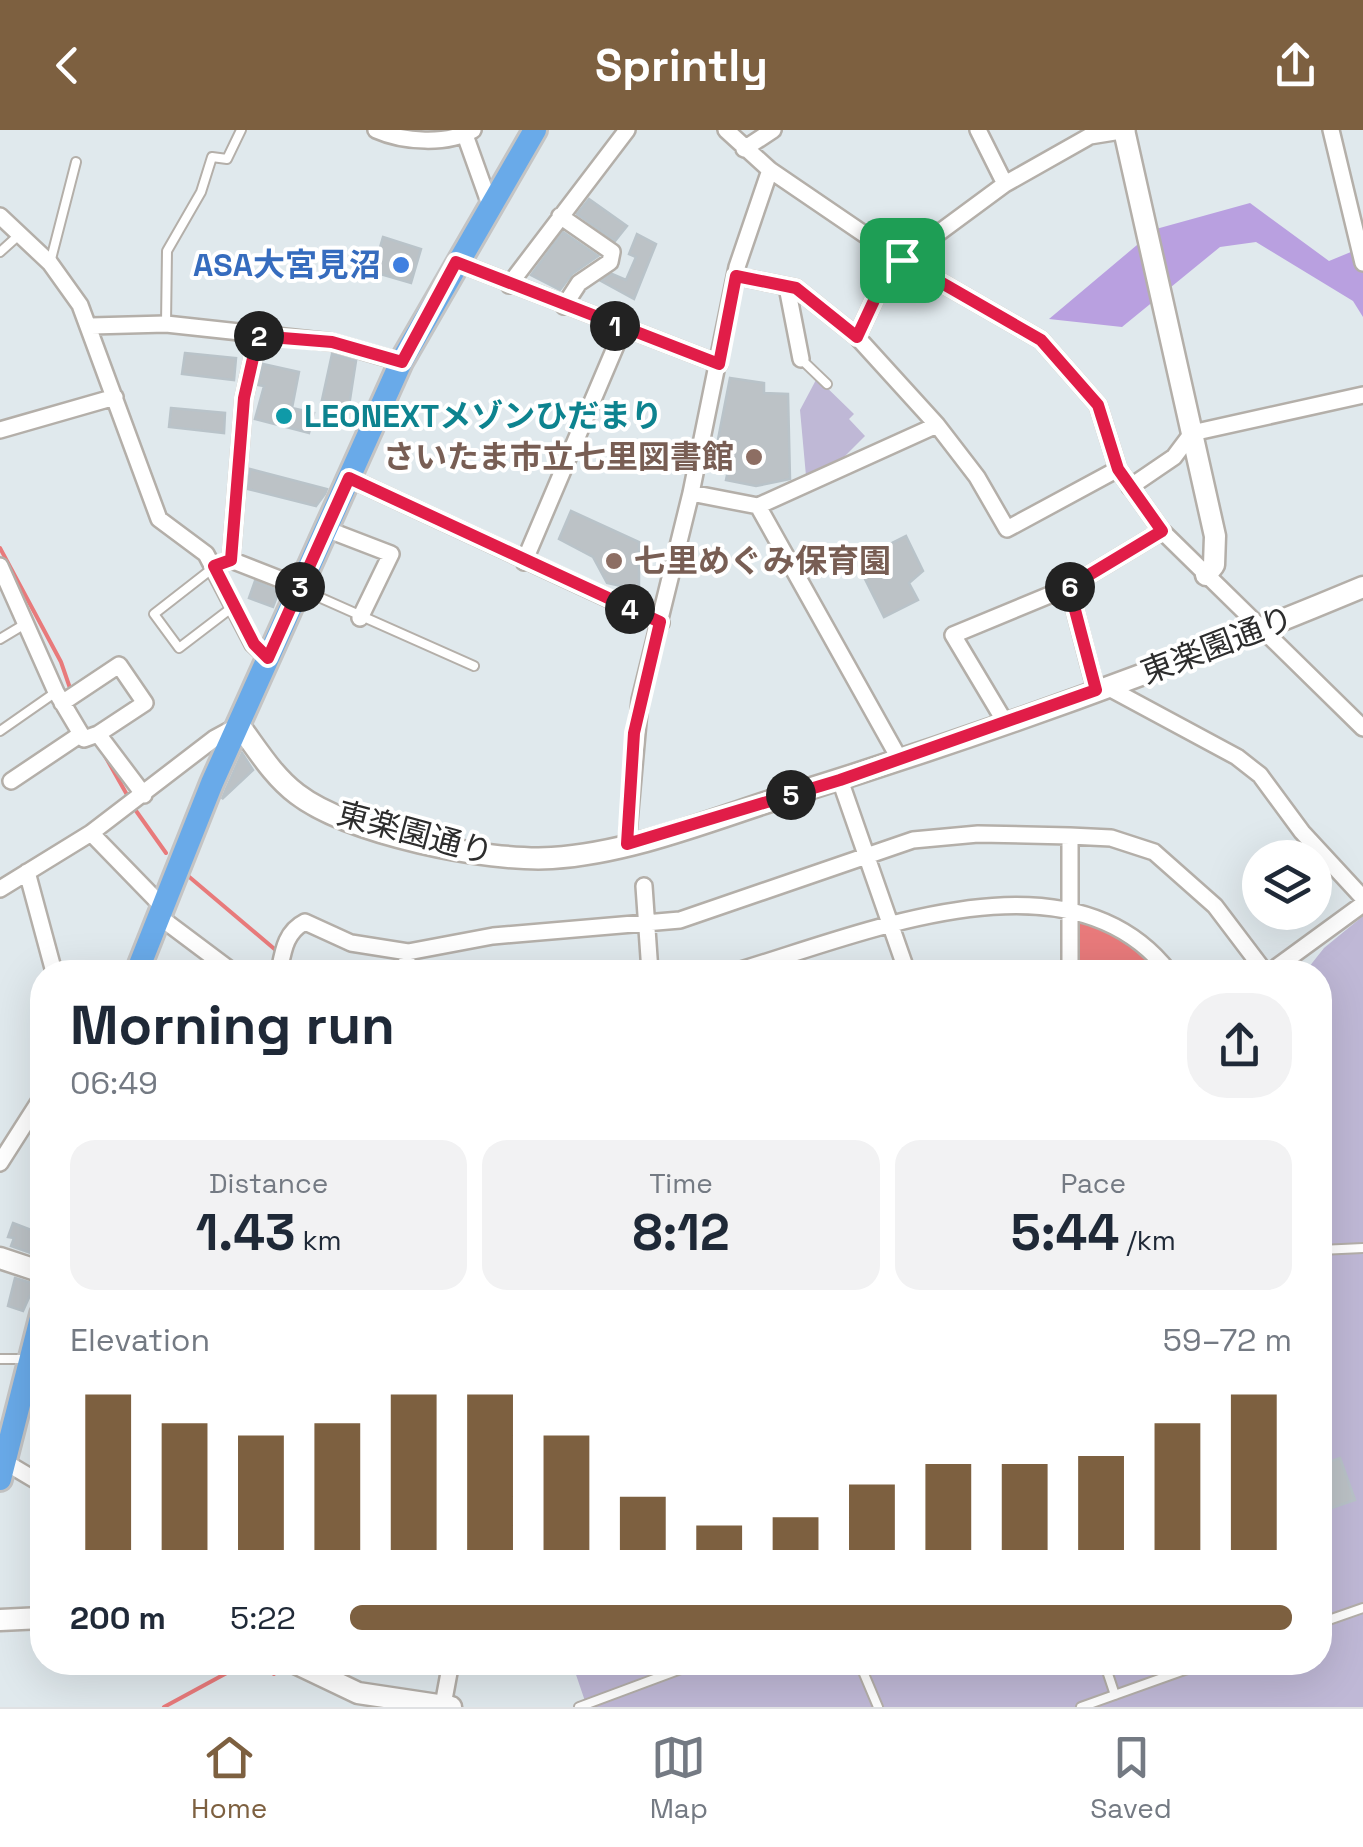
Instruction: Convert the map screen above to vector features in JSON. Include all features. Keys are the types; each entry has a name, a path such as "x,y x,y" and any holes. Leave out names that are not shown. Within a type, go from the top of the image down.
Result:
{"main road":[{"path":"141,960 268,658 402,362 530,132"},
{"path":"1,1467 30,1379"}],"street":[{"path":"376,130 404,139 469,132 490,205"},
{"path":"509,284 628,130"},
{"path":"726,130 770,170 902,260 1041,340 1098,405 1118,469 1162,531 1363,728"},
{"path":"744,149 772,130"},
{"path":"978,130 1005,184"},
{"path":"857,337 877,294 902,260 1005,184 1090,136 1125,130 1215,536 1214,564 1206,575"},
{"path":"1331,130 1363,263"},
{"path":"627,844 634,733 691,492 736,276 770,170"},
{"path":"0,216 50,263 90,326 159,518 200,547 254,644 268,658"},
{"path":"560,216 612,252 610,262 579,283 564,306"},
{"path":"456,262 719,364"},
{"path":"736,276 796,288 857,337 938,425 977,477 1007,528 1118,469"},
{"path":"788,287 801,359"},
{"path":"90,326 166,324 332,342 402,362"},
{"path":"524,562 623,329"},
{"path":"231,560 244,398 258,336"},
{"path":"1130,487 1174,456 1192,433 1363,396"},
{"path":"0,430 115,397"},
{"path":"691,492 758,506 938,425"},
{"path":"349,478 660,622"},
{"path":"758,506 900,760"},
{"path":"326,528 390,554 360,618"},
{"path":"1004,722 953,636 1069,587 1162,531"},
{"path":"214,566 231,560 300,587"},
{"path":"0,566 59,698 90,734 135,801"},
{"path":"1069,587 1102,689 1236,757 1260,776 1302,832 1363,901 1313,945 1288,960"},
{"name":"東楽園通り","path":"239,725 285,783 318,807 345,818 488,856 550,858 627,844 900,760 1102,689 1363,587"},
{"path":"11,781 145,703 118,665 59,698"},
{"path":"0,890 92,833 214,738 239,725"},
{"path":"840,780 903,960"},
{"path":"92,833 159,910 219,960"},
{"path":"281,960 294,928 305,922 351,943 408,952 493,936 646,923 725,908 935,836 1070,836 1111,838 1154,852 1215,906 1258,960"},
{"path":"1070,836 1070,960"},
{"path":"27,872 51,960"},
{"path":"644,886 649,960"},
{"path":"774,960 891,925 994,906 1070,908 1100,917 1131,934 1157,960"},
{"path":"1303,960 1313,945"},
{"path":"407,960 408,952"},
{"path":"0,1163 30,1116"},
{"path":"0,1258 30,1268"},
{"path":"1,1467 30,1479"},
{"path":"0,1620 30,1619"},
{"path":"320,1675 358,1693 447,1706 450,1675"}],"lane":[{"path":"166,324 167,251 202,192 212,157 228,158 241,130"},
{"path":"50,263 76,162"},
{"path":"0,252 20,235"},
{"path":"801,359 827,384"},
{"path":"214,566 154,614 179,648 234,606"},
{"path":"300,587 308,596 474,666"},
{"path":"0,639 26,624"},
{"path":"0,731 59,698"},
{"path":"1332,1249 1363,1248"},
{"path":"0,1359 30,1361"},
{"path":"1332,1619 1363,1608"},
{"path":"579,1707 665,1675"},
{"path":"865,1675 878,1707"},
{"path":"1108,1675 1115,1694"},
{"path":"1081,1707 1170,1675"}],"shaded area":[{"path":"1250,203 1329,261 1363,247 1363,317 1353,301 1256,242 1220,247 1122,327 1049,319 1156,229"},
{"path":"817,378 854,414 849,419 865,436 844,457 806,476 800,410"},
{"path":"1363,916 1363,1707 587,1707 576,1675 1332,1675 1332,960 1314,960"},
{"path":"1076,920 1111,930 1147,960 1077,960"}],"building":[{"path":"589,199 627,226 615,241 577,214"},
{"path":"563,232 598,256 572,274 560,290 531,275"},
{"path":"637,234 656,244 634,299 601,281 612,274 626,280 636,257 629,254"},
{"path":"383,237 421,249 411,283 373,272"},
{"path":"185,353 236,358 234,380 182,374"},
{"path":"332,354 356,361 349,406 322,400"},
{"path":"263,364 299,372 292,408 314,413 309,433 255,419 264,386 258,385"},
{"path":"730,378 764,383 764,393 788,394 790,479 756,486 726,480 729,466 713,465"},
{"path":"171,408 225,413 224,433 169,427"},
{"path":"250,469 327,489 316,506 248,489"},
{"path":"571,511 639,542 639,590 607,583 593,557 559,539"},
{"path":"906,536 923,571 909,583 918,600 884,617 856,561"},
{"path":"255,581 279,591 273,607 249,598"},
{"path":"242,753 253,770 222,799 226,789"},
{"path":"13,1223 30,1229 30,1253 11,1246 14,1238 8,1237"},
{"path":"15,1278 30,1282 30,1295 23,1311 8,1306"},
{"path":"1340,1458 1355,1500 1332,1508 1332,1461"}],"waterway":[{"path":"0,548 61,662 71,691"},
{"path":"105,756 130,800"},
{"path":"134,808 166,853"},
{"path":"187,875 278,952"},
{"path":"164,1707 223,1675"}],"place":[{"name":"ASA大宮見沼","path":"401,265"},
{"name":"LEONEXTメゾンひだまり","path":"284,416"},
{"name":"さいたま市立七里図書館","path":"754,457"},
{"name":"七里めぐみ保育園","path":"614,561"}],"route":[{"path":"902,260 1041,340 1098,405 1118,469 1162,531 1069,587 1096,690 840,780 627,844 634,733 660,622 349,478 268,658 254,644 214,566 231,560 244,398 258,336 332,342 402,362 456,262 719,364 736,276 796,288 857,337 877,294 902,260"}]}
